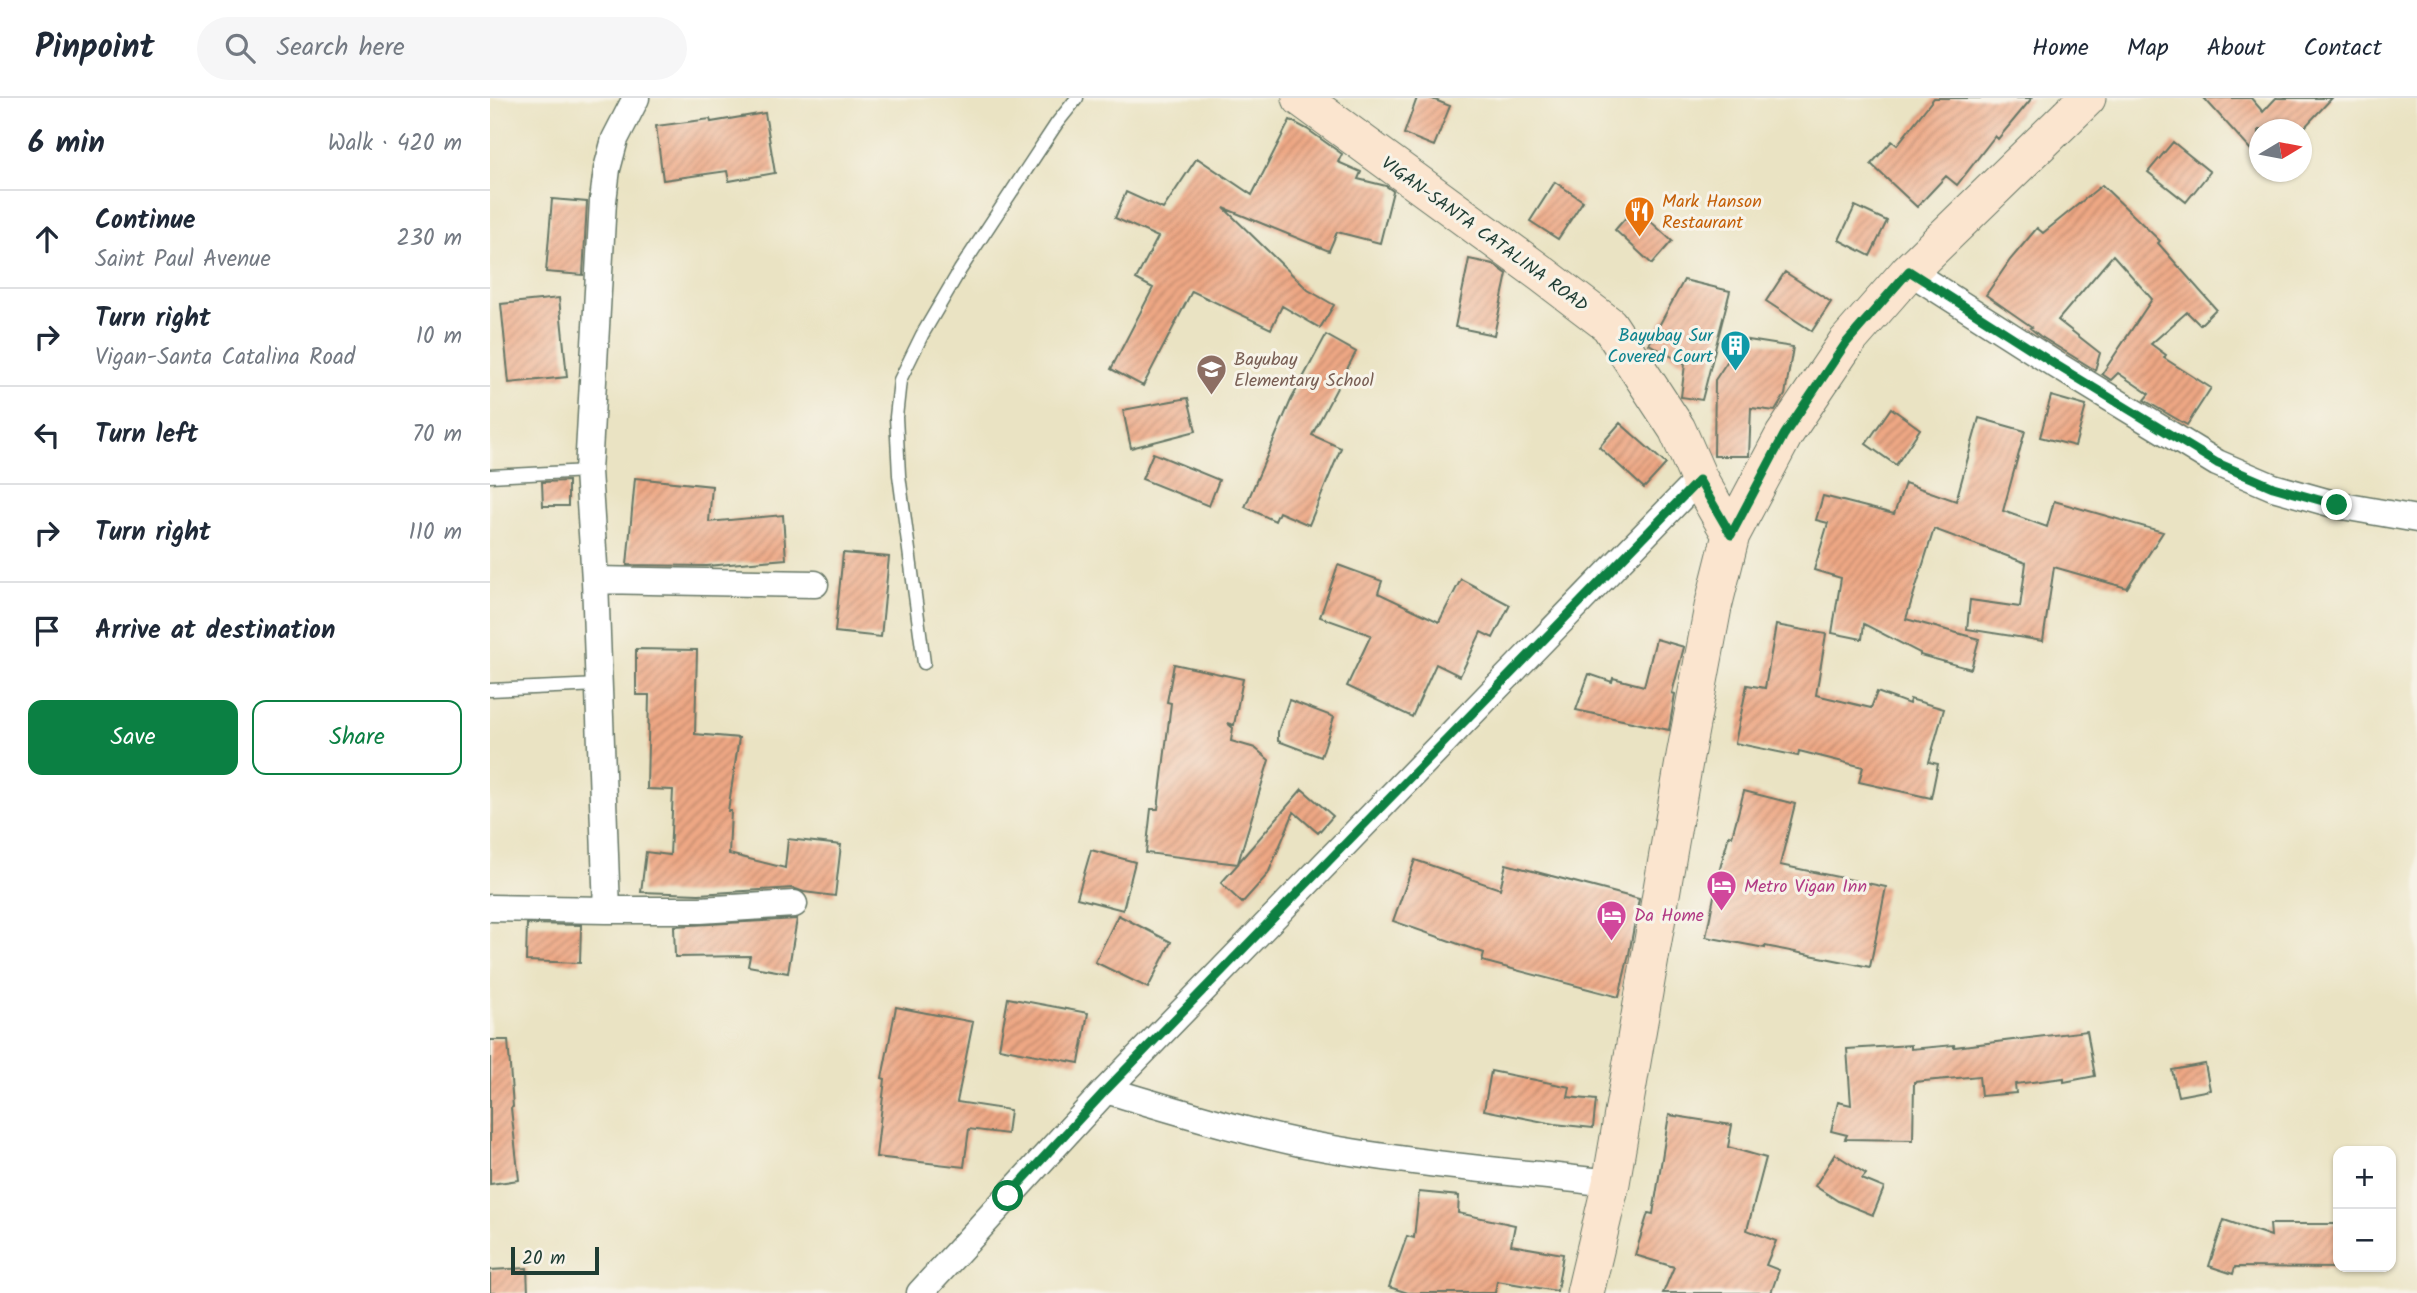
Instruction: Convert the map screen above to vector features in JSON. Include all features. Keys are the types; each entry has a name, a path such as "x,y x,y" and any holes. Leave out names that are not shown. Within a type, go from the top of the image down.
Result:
{"main road":[{"name":"VIGAN-SANTA CATALINA ROAD","path":"1301,98 1609,326 1677,429 1699,480 1731,535"},
{"path":"1585,1293 1611,1182 1687,742 1713,607 1731,535 1784,435 1846,343 1909,271 2087,98"}],"street":[{"path":"607,910 595,580 588,471 606,180 615,139 636,98"},
{"path":"1909,271 2217,463 2286,491 2337,505 2417,519"},
{"path":"920,1293 1106,1090 1699,480"},
{"path":"595,580 815,584"},
{"path":"490,908 700,910 794,904"},
{"path":"1106,1090 1225,1125 1302,1143 1434,1163 1611,1182"}],"lane":[{"path":"923,663 899,475 896,417 900,380 922,335 960,270 1057,123 1077,98"},
{"path":"490,476 588,471"},
{"path":"490,690 599,685"}],"building":[{"path":"1417,98 1430,98 1450,106 1434,146 1404,134"},
{"path":"1934,98 2032,98 1998,139 1995,136 1957,185 1946,176 1917,207 1871,164 1892,141 1897,145"},
{"path":"2204,98 2251,98 2263,112 2276,98 2332,98 2312,119 2249,119 2249,148"},
{"path":"765,113 775,173 729,181 727,171 663,180 656,126 710,119 711,122"},
{"path":"1290,120 1342,154 1338,162 1361,172 1358,179 1386,186 1393,191 1380,243 1337,232 1329,251 1224,208 1308,290 1334,305 1320,328 1282,306 1271,329 1192,291 1143,386 1111,369 1153,288 1136,279 1158,237 1115,218 1126,192 1163,209 1197,158 1252,195"},
{"path":"2173,142 2210,172 2186,202 2148,172"},
{"path":"1555,182 1583,201 1558,239 1530,221"},
{"path":"2102,185 2160,241 2158,243 2216,309 2200,325 2187,312 2151,344 2166,355 2164,358 2211,388 2187,425 2144,400 2149,394 2118,373 2111,380 2102,374 2152,299 2113,255 2058,320 2100,353 2095,370 2040,336 2030,328 2032,327 1986,295 2010,260 2037,228 2043,233"},
{"path":"552,199 587,202 583,275 546,272"},
{"path":"1855,206 1887,221 1870,256 1839,240"},
{"path":"1635,207 1672,241 1652,264 1615,230"},
{"path":"1469,259 1493,264 1507,274 1494,335 1455,327"},
{"path":"1785,272 1831,302 1812,331 1766,301"},
{"path":"1684,280 1730,291 1702,400 1681,397 1685,364 1649,344"},
{"path":"559,298 567,377 509,383 501,304"},
{"path":"1326,335 1356,352 1312,435 1341,448 1309,525 1279,512 1275,521 1245,507 1291,400"},
{"name":"Bayubay Sur Covered Court","path":"1742,339 1793,347 1785,395 1775,411 1751,408 1749,456 1714,456 1715,380"},
{"path":"2051,396 2086,406 2075,446 2040,437"},
{"path":"1188,398 1196,431 1131,448 1123,410"},
{"path":"1891,408 1920,429 1896,465 1866,444"},
{"path":"1979,418 2025,431 2003,511 2047,527 2054,501 2163,532 2127,588 2054,567 2043,641 1967,629 1970,600 2020,607 2026,563 1934,529 1906,619 1979,639 1971,669 1920,655 1864,624 1862,639 1832,633 1841,578 1814,570 1828,523 1816,520 1823,496 1894,514 1905,483 1956,501"},
{"path":"1620,423 1666,464 1644,488 1599,447"},
{"path":"1153,453 1219,480 1209,506 1142,479"},
{"path":"635,478 712,486 709,522 783,515 786,559 707,566 627,565"},
{"path":"568,481 568,506 543,506 542,482"},
{"path":"843,553 889,557 881,637 835,632"},
{"path":"1338,565 1382,581 1378,593 1439,622 1461,579 1510,605 1493,638 1481,632 1460,676 1436,664 1412,717 1347,686 1371,635 1320,617"},
{"path":"1776,625 1826,634 1816,695 1871,708 1877,692 1909,704 1910,699 1944,709 1929,762 1938,764 1931,798 1859,782 1863,767 1799,751 1798,756 1735,743 1747,685 1765,688"},
{"path":"1656,639 1684,647 1672,693 1675,694 1669,730 1576,710 1589,674 1612,682 1613,678 1644,686"},
{"path":"636,649 697,650 695,734 739,738 728,811 731,811 729,854 785,868 788,839 841,845 835,896 793,888 699,894 641,892 646,852 670,855 673,790 647,789 649,695 636,695"},
{"path":"1174,664 1243,679 1234,725 1227,723 1233,728 1231,741 1255,748 1269,760 1238,863 1302,789 1333,816 1318,833 1294,812 1268,874 1242,903 1221,883 1238,864 1146,853 1151,809 1158,809 1171,703 1167,702"},
{"path":"1289,700 1334,717 1321,757 1278,741 1278,732"},
{"path":"1744,791 1795,804 1780,865 1886,887 1870,967 1706,937 1718,876"},
{"path":"1091,850 1135,862 1123,910 1077,898"},
{"path":"1415,860 1500,889 1506,864 1639,899 1619,997 1482,961 1484,953 1393,921"},
{"path":"1118,915 1171,942 1148,988 1095,962"},
{"path":"797,919 788,973 748,966 750,956 675,957 674,926"},
{"path":"527,924 581,925 580,963 526,961"},
{"path":"1008,998 1088,1013 1079,1063 999,1048"},
{"path":"896,1007 973,1022 957,1102 1010,1110 1007,1134 969,1129 964,1167 876,1157 885,1079 882,1078"},
{"path":"2087,1031 2095,1076 2064,1082 2064,1078 2015,1084 2016,1093 1981,1096 1979,1076 1914,1082 1913,1140 1845,1139 1847,1135 1831,1131 1838,1102 1851,1105 1847,1049 1911,1045 1911,1049 1954,1047"},
{"path":"490,1040 508,1040 511,1108 519,1180 490,1184"},
{"path":"2205,1064 2210,1090 2178,1096 2172,1070"},
{"path":"1491,1071 1570,1087 1568,1097 1596,1100 1593,1128 1554,1124 1484,1110"},
{"path":"1669,1115 1732,1125 1728,1147 1766,1158 1747,1230 1776,1241 1766,1265 1779,1270 1771,1293 1663,1293 1674,1267 1635,1255 1648,1213 1653,1214"},
{"path":"1835,1154 1866,1174 1862,1179 1884,1188 1873,1215 1838,1201 1815,1186"},
{"path":"1419,1192 1459,1196 1458,1213 1515,1225 1511,1245 1563,1254 1557,1291 1497,1281 1495,1293 1408,1293 1389,1287 1407,1236 1414,1238"},
{"path":"2224,1220 2271,1236 2270,1224 2333,1224 2333,1268 2235,1267 2233,1274 2209,1266"},
{"path":"527,1268 528,1293 490,1293 490,1270"}],"place":[{"name":"Mark Hanson Restaurant","path":"1639,238"},
{"name":"Bayubay Sur Covered Court","path":"1736,372"},
{"name":"Bayubay Elementary School","path":"1211,396"},
{"name":"Metro Vigan Inn","path":"1721,913"},
{"name":"Da Home","path":"1611,942"}],"route":[{"path":"1008,1196 1106,1090 1699,480 1731,535 1784,435 1846,343 1909,271 2217,463 2273,487 2337,505"}]}
